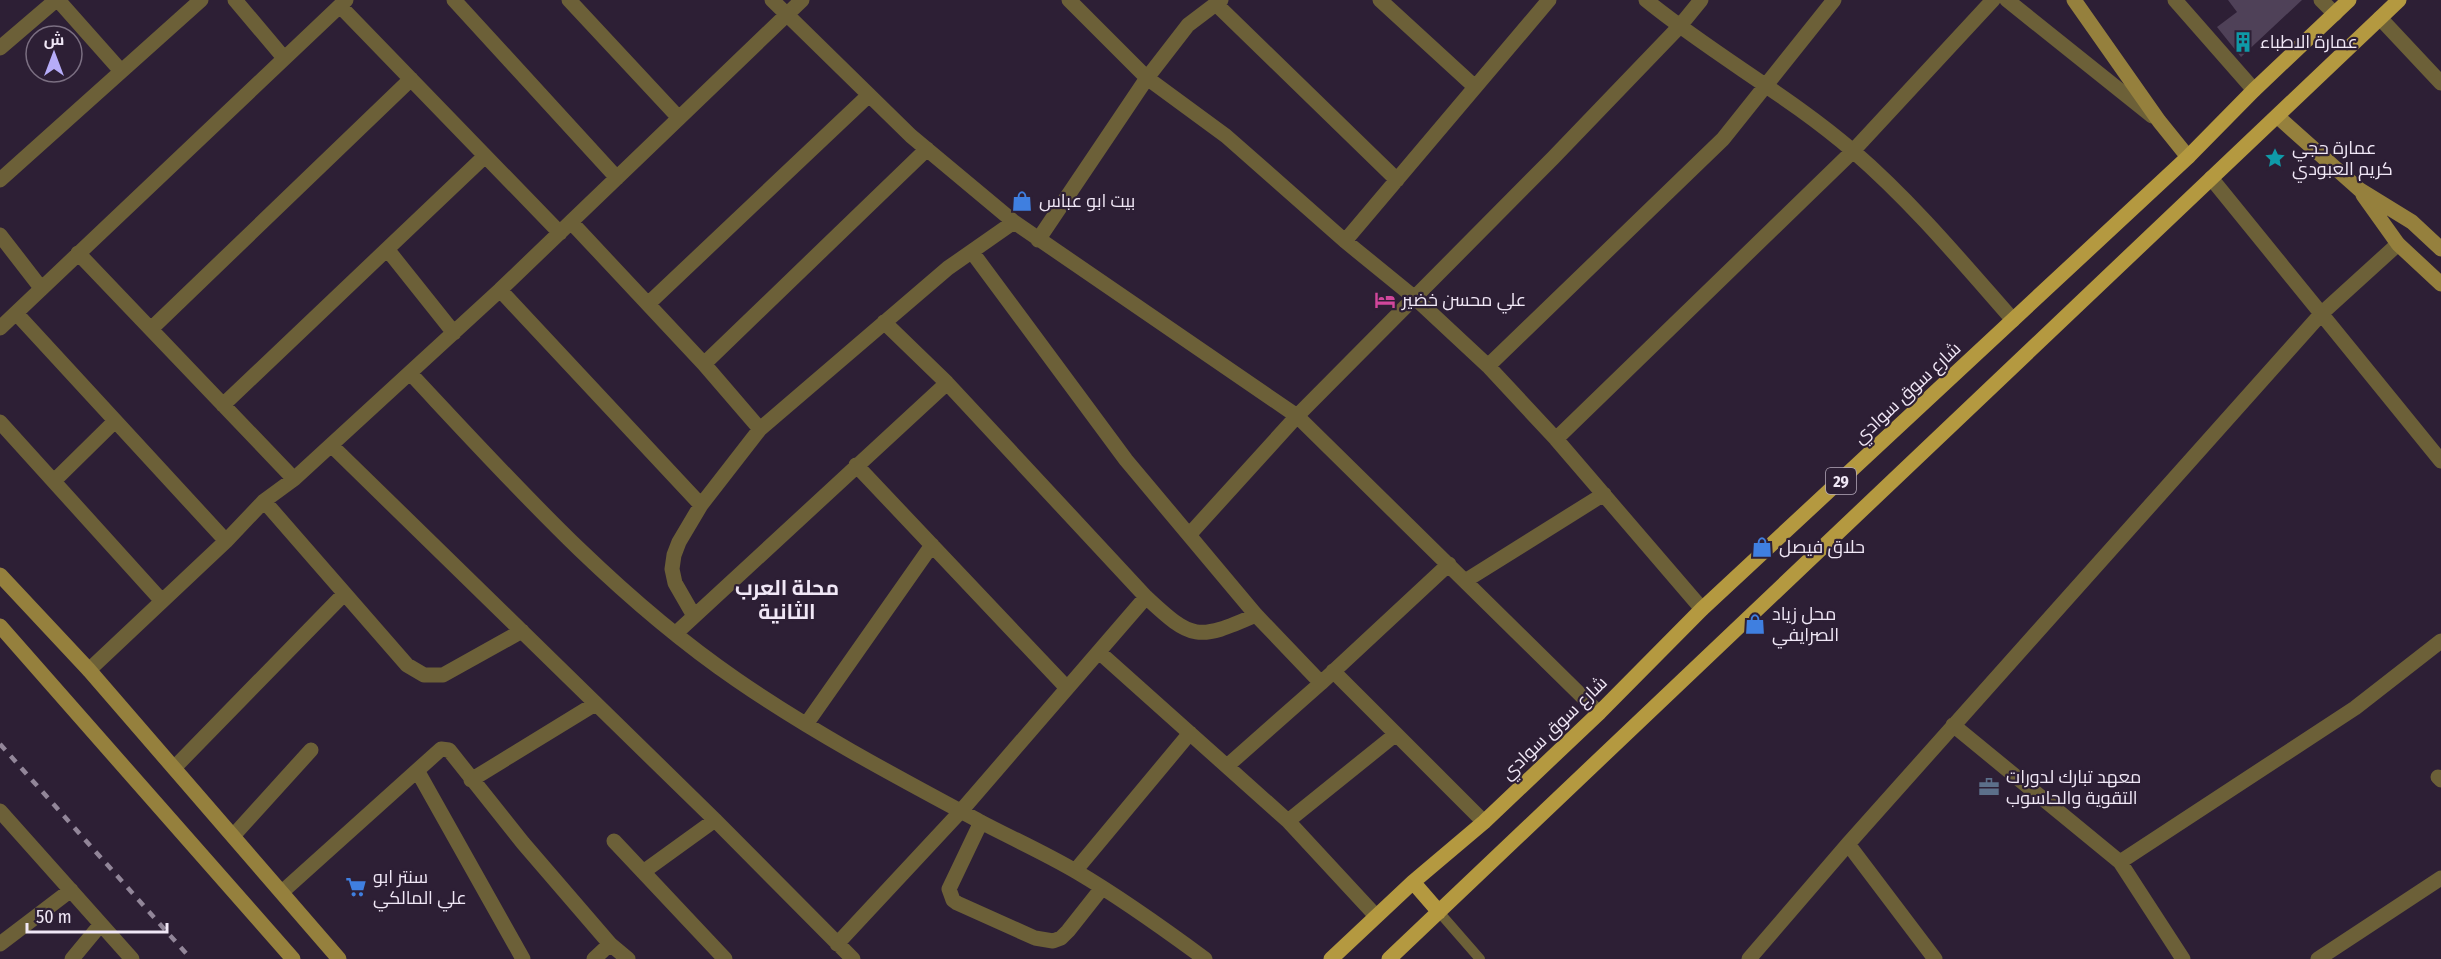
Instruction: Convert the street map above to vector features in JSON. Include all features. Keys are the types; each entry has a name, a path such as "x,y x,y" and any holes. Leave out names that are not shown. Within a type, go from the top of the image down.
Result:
{"main road":[{"name":"شارع سوق سوادي","path":"1331,959 1413,882 1484,822 1599,713 1702,609 2188,157 2254,90 2349,0"},
{"name":"29","path":"1389,959 2399,0"},
{"path":"1413,882 1439,912"}],"street":[{"path":"0,48 57,0 121,71"},
{"path":"0,180 201,0"},
{"path":"235,0 284,58"},
{"path":"454,0 617,178"},
{"path":"569,0 679,118"},
{"path":"772,0 927,149 1014,222 1297,416 1599,713"},
{"path":"89,670 226,541 264,501 294,479 500,291 802,0"},
{"path":"1069,0 1147,78 1226,136 1414,298 1488,366 1556,438 1702,609"},
{"path":"1380,0 1475,87"},
{"path":"1346,241 1549,0"},
{"path":"1646,0 1679,27 1767,85 1853,151 1929,225 2013,320"},
{"path":"1189,536 1297,416 1679,27 1701,0"},
{"path":"1488,366 1723,139 1834,0"},
{"path":"1556,438 1853,151 1993,0"},
{"path":"2007,0 2159,121"},
{"path":"2074,0 2159,121 2188,157"},
{"path":"2175,0 2254,90"},
{"path":"2321,0 2335,14"},
{"path":"1038,240 1147,78 1188,25 1219,2 1397,180"},
{"path":"0,328 343,3 411,79 560,233"},
{"path":"2380,18 2441,83"},
{"path":"151,329 411,79"},
{"path":"648,304 869,95"},
{"path":"2278,117 2360,190 2412,222 2441,249"},
{"path":"704,364 927,149"},
{"path":"223,405 485,156"},
{"path":"2211,178 2441,461"},
{"path":"2360,190 2398,244 2441,284"},
{"path":"571,222 704,364 760,429"},
{"path":"694,616 675,583 672,569 674,555 701,505 760,429 948,268 1014,222"},
{"path":"0,235 41,288"},
{"path":"1749,959 1953,725 2321,314 2398,244"},
{"path":"387,249 454,333"},
{"path":"972,252 1126,460 1256,615 1322,683"},
{"path":"78,253 294,479"},
{"path":"500,291 701,505"},
{"path":"16,313 226,541"},
{"path":"884,322 947,383 1146,597 1184,630 1198,634 1219,631 1256,615"},
{"path":"410,373 512,483 580,551 675,634 738,680 878,766 1075,871 1205,959"},
{"path":"675,634 947,383"},
{"path":"54,481 115,421"},
{"path":"0,422 161,600"},
{"path":"331,445 715,820 853,959"},
{"path":"856,465 1067,688"},
{"path":"1465,581 1604,494"},
{"path":"264,501 407,665 424,675 443,675 522,631"},
{"path":"807,723 932,545"},
{"path":"1227,766 1322,683 1449,564"},
{"path":"0,575 89,670 339,959"},
{"path":"174,768 344,594"},
{"path":"837,944 961,811 1146,597"},
{"path":"0,626 293,959"},
{"path":"2120,862 2355,708 2441,641"},
{"path":"1099,652 1288,821 1376,916"},
{"path":"1333,671 1484,822"},
{"path":"471,780 595,704"},
{"path":"1953,725 2120,862 2183,959"},
{"path":"1075,871 1190,733"},
{"path":"1288,821 1396,734"},
{"path":"282,892 441,749 449,750 471,780 610,944 628,959"},
{"path":"233,836 311,750"},
{"path":"418,772 523,959"},
{"path":"0,811 132,959"},
{"path":"643,872 715,820"},
{"path":"981,822 949,889 950,895 957,903 1035,938 1053,941 1061,938 1068,931 1102,888"},
{"path":"614,841 725,959"},
{"path":"1848,844 1935,959"},
{"path":"2318,959 2441,878"},
{"path":"0,944 70,890"},
{"path":"72,959 101,924"},
{"path":"594,959 610,944"}],"lane":[{"path":"1439,912 1480,959"}],"building":[{"name":"عمارة الاطباء","path":"2228,0 2302,0 2241,57 2217,27 2237,12"}],"railway":[{"path":"0,744 191,959"}],"place":[{"name":"عمارة الاطباء","path":"2243,42"},
{"name":"عمارة حجي كريم العبودي","path":"2275,158"},
{"name":"بيت ابو عباس","path":"1022,201"},
{"name":"علي محسن خضير","path":"1385,300"},
{"name":"حلاق فيصل","path":"1762,547"},
{"name":"محل زياد الصرايفي","path":"1755,624"},
{"name":"معهد تبارك لدورات التقوية والحاسوب","path":"1989,787"},
{"name":"سنتر ابو علي المالكي","path":"356,887"}],"district":[{"name":"محلة العرب الثانية","path":"787,600"}]}
